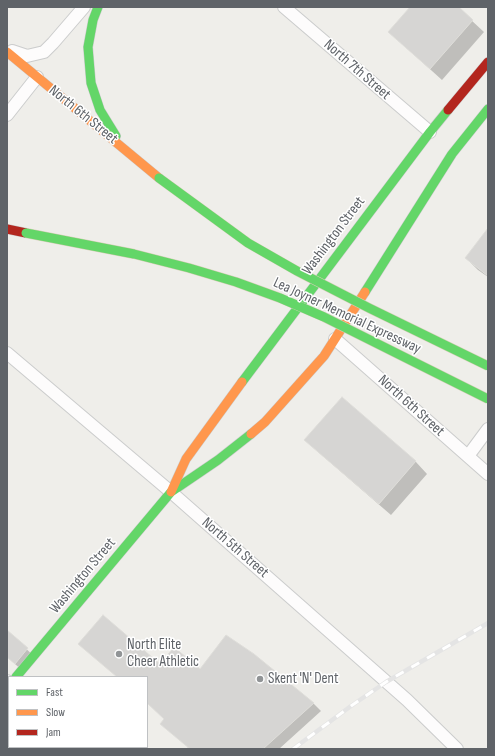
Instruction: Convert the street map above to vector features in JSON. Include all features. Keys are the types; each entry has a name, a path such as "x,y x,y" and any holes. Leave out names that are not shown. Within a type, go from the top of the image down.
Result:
{"street":[{"path":"7,51 27,56 44,52 84,7"},
{"path":"98,7 93,20 88,47 91,82 100,110 124,148"},
{"name":"North 7th Street","path":"284,7 430,132"},
{"name":"North 6th Street","path":"7,51 158,178"},
{"name":"Washington Street","path":"17,676 171,492 186,459 231,396 430,132 488,62"},
{"path":"7,115 37,77"},
{"name":"Washington Street","path":"171,492 218,460 265,422 324,356 452,154 488,109"},
{"name":"Lea Joyner Memorial Expressway","path":"158,178 248,243 303,274 488,366"},
{"name":"Lea Joyner Memorial Expressway","path":"7,229 134,254 236,282 280,298 324,317 488,399"},
{"name":"North 6th Street","path":"335,339 488,474"},
{"name":"North 5th Street","path":"7,353 171,492 407,700 457,749"},
{"path":"468,456 488,429"},
{"path":"7,688 8,683"}],"building":[{"path":"410,7 459,7 473,20 430,69 388,32"},
{"path":"488,228 488,276 465,258"},
{"path":"342,397 416,461 379,504 304,440"},
{"path":"103,615 160,664 174,647 200,669 226,635 254,654 314,703 263,749 190,749 160,724 164,719 148,704 148,676 116,676 78,644"},
{"path":"7,630 28,648 15,664 7,657"}],"railway":[{"path":"293,749 386,682 488,623"}],"traffic: fast":[{"path":"98,7 93,20 88,47 91,83 100,110 116,136"},
{"path":"365,292 452,154 488,109"},
{"path":"242,382 448,110"},
{"path":"159,178 248,243 297,271 369,308 488,366"},
{"path":"26,233 134,254 236,282 280,298 324,317 488,399"},
{"path":"17,676 171,492 218,460 251,434"}],"traffic: slow":[{"path":"7,52 159,178"},
{"path":"251,434 265,422 324,356 365,292"},
{"path":"171,492 186,459 242,382"}],"traffic: jam":[{"path":"448,110 488,62"},
{"path":"7,229 26,233"}],"place":[{"name":"North Elite Cheer Athletic","path":"119,654"},
{"name":"Skent 'N' Dent","path":"260,679"}]}
